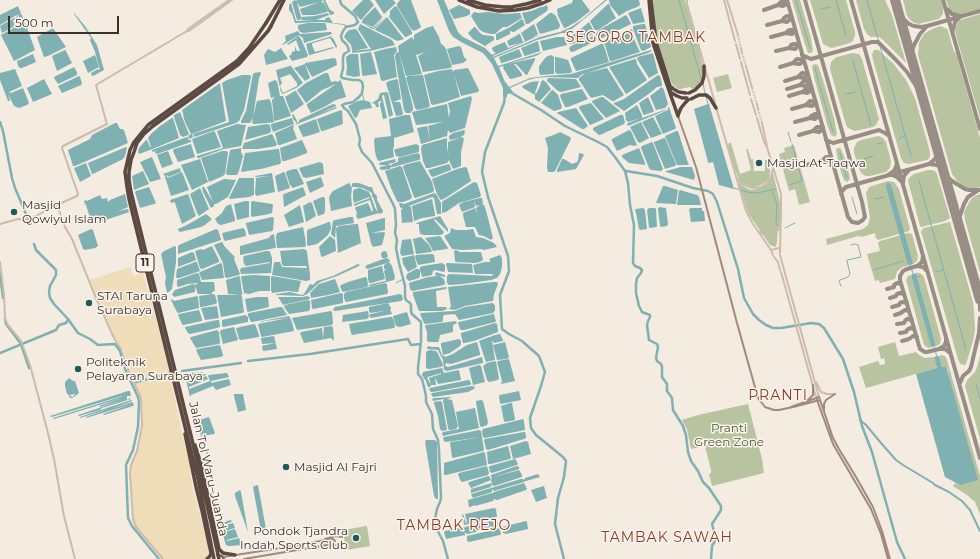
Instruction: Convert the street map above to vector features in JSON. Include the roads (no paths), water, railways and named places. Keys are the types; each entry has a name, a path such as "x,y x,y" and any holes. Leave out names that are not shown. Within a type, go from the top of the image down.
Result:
{"highway":[{"name":"Jalan Tol Waru–Juanda","path":"213,559 198,479 129,199 126,172 130,150 134,142 148,125 232,65 244,54 254,42 280,0"},
{"name":"Jalan Tol Waru–Juanda","path":"218,559 192,438 131,192 131,160 137,143 144,134 246,57 268,31 284,0"},
{"path":"459,0 477,7 499,11 528,8 550,0"},
{"path":"468,0 485,5 503,7 511,7 540,0"},
{"path":"650,0 656,42 678,116"},
{"path":"650,0 653,43 671,93 682,98 688,96 706,95 712,100 716,108"},
{"path":"678,116 688,96 702,82 704,66"},
{"path":"670,85 675,90 688,96"},
{"path":"180,405 196,487 213,559"},
{"path":"192,438 201,464 219,549 223,553 235,555"},
{"path":"207,559 211,553"}],"main road":[{"path":"678,116 701,184 756,394 762,404 770,409 779,410 818,399"},
{"path":"789,408 807,400 813,395 813,385"},
{"path":"824,412 824,404 826,400 835,394"},
{"path":"807,400 818,399"},
{"path":"818,399 838,450 868,498 879,525 889,559"},
{"path":"818,399 833,444 879,525"},
{"path":"320,541 335,536 342,538"},
{"path":"213,559 216,555 220,555 224,558 331,538 335,541 333,544 244,559"},
{"path":"321,546 332,546 343,543"}],"street":[{"path":"0,224 18,219 25,220 34,217 76,196 78,194 62,147 107,124 96,85 187,31 229,0"},
{"path":"187,31 232,0"},
{"path":"687,0 704,66 746,211 779,262 796,321"},
{"path":"725,1 738,35"},
{"path":"725,1 735,41"},
{"path":"736,44 740,59"},
{"path":"741,48 742,53"},
{"path":"741,62 750,95"},
{"path":"746,66 752,88"},
{"path":"751,99 756,115"},
{"path":"757,104 758,109"},
{"path":"757,118 764,142 767,147"},
{"path":"762,123 767,147 781,194 779,262 781,271 819,389 821,392 827,394 835,394"},
{"path":"736,175 742,184 757,188 767,183 771,176 773,166"},
{"path":"57,205 65,227 72,239 115,340 121,349 141,398 142,426 137,451 131,465 130,473 132,514 136,527 163,559"},
{"path":"757,230 763,234 770,235 781,227"},
{"path":"771,250 780,248"},
{"path":"0,262 5,319 23,344 44,417 75,559"},
{"path":"799,330 818,399"},
{"path":"814,377 818,399"}],"water":[{"path":"295,0 323,0 321,2 324,3 328,11 315,15 302,15 300,9 320,2 300,7 297,2 301,17 315,16 328,13 329,15 316,20 325,20 329,17 333,23 344,24 347,26 323,22 295,23 289,10 289,5 291,3 296,21 315,20 302,20 301,18 300,20 297,20 292,2"},
{"path":"323,0 325,0 330,10 334,12 334,14 330,15"},
{"path":"363,0 370,0 374,5 361,20 352,11"},
{"path":"375,0 393,0 396,3 384,14"},
{"path":"400,0 411,0 421,27 420,28 414,31 411,29 397,6"},
{"path":"437,0 444,0 458,32 463,37 485,48 492,55 496,53 492,49 493,47 505,42 508,48 521,43 509,46 507,41 519,34 523,42 525,41 521,33 534,24 538,34 532,38 539,35 538,36 493,57 540,37 560,32 571,27 605,0 607,0 566,33 537,40 494,58 498,66 542,52 536,56 507,64 535,58 527,75 516,64 514,64 522,76 510,79 503,68 504,66 499,67 504,80 509,87 530,78 571,74 651,50 652,51 581,75 578,78 547,77 528,80 510,88 513,92 511,94 509,93 507,97 503,97 503,88 492,64 483,53 453,37 449,31"},
{"path":"573,0 582,0 590,11 576,22 564,28 558,16 557,9 572,3"},
{"path":"609,0 639,0 640,5 619,16 610,5"},
{"path":"608,4 616,18 598,30 595,30 590,21"},
{"path":"459,5 470,10 470,14 454,19 449,10"},
{"path":"547,5 547,11 526,24 522,13"},
{"path":"18,6 21,14 0,25 0,15"},
{"path":"395,6 412,32 412,34 406,37 389,17 390,11"},
{"path":"375,7 382,17 381,19 373,27 363,23 373,28 386,17 374,29 372,29 361,22"},
{"path":"641,8 645,22 633,24 628,13"},
{"path":"474,12 504,14 520,13 522,18 507,27 503,27 495,34 491,34 483,32 479,29 471,16"},
{"path":"550,13 556,16 560,25 559,28 540,34 536,24"},
{"path":"21,14 24,21 2,33 0,26"},
{"path":"74,14 85,26 97,45 104,70 93,76 91,73 98,69 100,70 90,40 91,38"},
{"path":"626,15 631,24 571,52 569,48 571,46 591,37 599,30"},
{"path":"387,17 404,39 397,41 375,30"},
{"path":"522,19 525,25 514,32 510,30 510,34 496,40 496,34 509,28"},
{"path":"24,22 35,50 14,61 1,35"},
{"path":"589,22 595,33 573,44 569,44 567,37 576,33"},
{"path":"308,23 325,23 327,30 304,33 300,32 298,25"},
{"path":"360,24 392,40 395,45 370,51 352,53 352,51 371,49 358,29"},
{"path":"645,24 651,47 643,51 641,50 633,26"},
{"path":"433,26 441,44 446,49 452,67 423,72 418,56 425,52 416,55 422,74 406,76 398,46 412,37 414,40 414,35"},
{"path":"474,27 483,35 493,36 494,40 485,46 473,39 468,33"},
{"path":"53,28 66,47 44,57 37,37"},
{"path":"355,29 368,48 352,50 351,45 344,37 349,30"},
{"path":"632,29 634,39 640,52 610,61 604,42"},
{"path":"298,31 300,34 331,32 332,34 304,43 303,38 299,35 282,45 286,41 285,36"},
{"path":"299,36 308,55 307,57 292,61 289,56 295,51 295,46 297,51 300,51 296,40 288,45 287,44"},
{"path":"332,36 331,38 333,38 337,46 336,48 330,38 313,43 312,45 315,52 334,48 309,55 306,44"},
{"path":"564,37 567,45 543,51 540,41"},
{"path":"538,41 540,51 525,56 521,48"},
{"path":"603,43 609,62 576,71 571,58"},
{"path":"459,46 461,47 464,57 467,60 463,63 452,65 447,49"},
{"path":"396,47 397,51 394,55 397,77 383,81 381,80 374,52"},
{"path":"281,48 288,59 266,65 264,55 268,49 275,52"},
{"path":"519,49 522,56 521,57 501,63 499,57"},
{"path":"65,50 72,63 57,71 52,56"},
{"path":"371,52 377,74 363,76 360,54"},
{"path":"396,53 399,53 413,107 413,110 410,113 406,113 404,110 395,57"},
{"path":"653,53 658,73 649,78 637,59 638,57"},
{"path":"33,54 36,62 22,68 18,66 17,61"},
{"path":"350,54 358,54 360,76 354,77 346,75 346,57"},
{"path":"95,55 99,67 88,73 83,61"},
{"path":"551,55 554,57 554,74 540,75 539,66 546,57"},
{"path":"555,57 568,60 572,71 571,73 557,74 555,72"},
{"path":"334,58 336,59 337,65 312,77 305,64"},
{"path":"636,59 637,64 647,80 626,94 609,67"},
{"path":"305,64 310,78 305,81 294,68"},
{"path":"291,66 303,83 283,94 281,92 276,70","holes":["290,74 297,83 297,86 283,93 280,86 282,83 280,78"]},
{"path":"74,67 77,75 58,84 54,77"},
{"path":"468,68 479,90 478,92 461,96 454,74 460,97 433,105 431,104 424,75 438,71 452,69 453,72 454,70"},
{"path":"607,68 624,95 614,101 603,95 591,98 579,78 587,73"},
{"path":"15,69 22,86 9,92 11,93 23,88 29,103 19,108 14,106 8,94 10,101 8,101 0,80 0,73"},
{"path":"260,72 253,117 257,101 269,99 271,102 274,122 254,124 252,123 253,118 250,123 241,123 246,111 253,74"},
{"path":"325,73 328,73 331,82 341,81 346,97 336,100 311,113 307,104 336,84 322,90 306,103 297,90 306,83"},
{"path":"242,75 250,75 251,77 244,110 239,121 194,137 193,134 229,122 222,83"},
{"path":"423,75 430,106 417,110 415,108 406,78 408,76"},
{"path":"658,75 660,76 662,86 657,87 624,111 614,104 624,99"},
{"path":"79,76 82,83 81,85 62,93 58,86"},
{"path":"548,78 576,79 581,87 561,92 547,81"},
{"path":"44,79 52,94 33,102 27,88"},
{"path":"397,79 401,99 393,102 400,102 403,113 402,115 396,116 386,83"},
{"path":"275,80 277,81 280,96 283,96 291,116 275,121 272,100 275,97 271,98 268,83"},
{"path":"543,80 551,89 539,102 535,99 535,95 522,86 531,82 539,81 536,94"},
{"path":"220,83 226,121 192,134 193,137 190,139 188,136 191,134 185,122 182,110"},
{"path":"662,87 668,104 665,108 656,110 650,96"},
{"path":"582,89 588,99 565,107 560,96 561,94"},
{"path":"553,90 558,95 562,107 561,109 554,111 541,103"},
{"path":"295,91 304,104 291,113 285,97"},
{"path":"387,92 393,115 389,117 383,95 387,118 383,119 380,105 382,102 378,102 379,107 376,107 375,104 372,103 378,99 380,93"},
{"path":"471,96 472,99 465,128 450,133 448,130 447,136 421,144 417,128 427,126 430,140 428,126 443,122 416,125 412,112 447,104 449,118 450,111 448,103"},
{"path":"601,97 620,111 606,118 592,102"},
{"path":"648,97 654,111 644,115 639,103"},
{"path":"363,100 370,102 372,108 360,110 355,118 348,106"},
{"path":"591,103 604,119 590,125 579,108 580,106"},
{"path":"333,104 336,106 319,114 336,107 337,108 295,125 297,123 293,119 292,114 298,123 299,120"},
{"path":"708,104 734,189 719,185 713,162 708,163 694,109"},
{"path":"637,105 642,118 667,109 628,126 628,123 641,118 628,122 626,120 625,113"},
{"path":"668,107 676,128 663,134 655,116 668,110"},
{"path":"576,108 588,126 584,129 557,113"},
{"path":"341,110 343,124 321,131 317,119"},
{"path":"180,112 189,134 183,137 180,135 174,117 174,115"},
{"path":"410,115 414,132 394,138 394,157 379,161 375,152 375,138 391,136 389,119"},
{"path":"623,115 625,122 624,124 600,135 593,130 593,128"},
{"path":"653,117 662,134 651,138 642,122"},
{"path":"172,118 179,138 139,154 139,148 146,140 151,147 148,138 151,134"},
{"path":"292,118 294,124 273,132 271,124"},
{"path":"316,119 320,132 303,137 298,126"},
{"path":"641,122 649,138 640,143 630,127"},
{"path":"117,123 120,129 124,130 128,143 73,166 68,150 90,139 92,135"},
{"path":"237,124 246,125 241,146 224,149 197,158 197,156 223,148 217,131"},
{"path":"267,124 270,125 270,133 245,140 248,127"},
{"path":"293,125 297,139 278,145 275,133"},
{"path":"464,130 464,135 460,137 464,139 461,152 461,166 453,169 449,160 447,163 426,168 423,161 421,149 422,145 447,138 449,158 448,142 459,138 450,140 449,136 453,133"},
{"path":"629,130 631,131 637,145 630,145 617,151 612,139"},
{"path":"214,131 221,147 197,154 192,139"},
{"path":"678,131 689,164 687,165 677,165 665,136"},
{"path":"560,132 571,139 555,171 548,172 548,148 545,138"},
{"path":"272,134 277,144 276,146 258,149 242,149 244,143"},
{"path":"187,137 189,138 188,140 191,140 191,142 157,154 155,153 156,151 152,151 152,150"},
{"path":"664,138 676,164 675,166 665,169 654,143"},
{"path":"302,140 307,153 282,161 280,148"},
{"path":"652,142 663,169 661,171 651,170 649,168 641,148 642,146"},
{"path":"191,144 195,157 178,162 173,151 174,149"},
{"path":"416,144 419,146 419,152 400,157 396,156 394,150"},
{"path":"126,147 125,156 123,159 92,174 88,163"},
{"path":"241,148 243,156 237,175 227,175 226,173 230,150"},
{"path":"639,148 645,165 629,163 622,157 622,155"},
{"path":"279,149 280,164 241,172 245,153"},
{"path":"168,151 173,164 162,168 157,155"},
{"path":"222,151 227,151 228,153 225,174 209,182 201,158"},
{"path":"418,153 420,155 419,160 391,167 390,169 380,169 380,167 388,165 380,165 379,163 395,159 396,162 388,164 391,166 392,164 398,162 398,158"},
{"path":"579,153 584,155 576,169 557,172 562,159 572,164 577,162"},
{"path":"152,157 161,179 150,182 140,162"},
{"path":"200,159 208,182 192,190 181,165"},
{"path":"420,161 432,182 434,190 433,192 415,198 403,167 404,165"},
{"path":"320,162 323,164 324,174 306,178 303,177 299,168"},
{"path":"86,163 91,176 80,182 74,168"},
{"path":"449,164 451,170 433,177 428,170"},
{"path":"400,166 402,167 412,197 411,199 403,202 397,201 385,171"},
{"path":"465,167 467,168 471,181 441,200 437,194 432,179"},
{"path":"681,167 692,167 695,176 694,180 666,172"},
{"path":"180,168 181,172 168,177 167,175 166,176 168,178 182,172 189,190 171,196 163,174"},
{"path":"297,169 304,184 293,188 290,185 286,173 287,171"},
{"path":"143,171 149,184 134,190 132,176"},
{"path":"284,172 290,188 278,192 275,176"},
{"path":"272,173 275,192 256,196 256,178 268,176 255,176"},
{"path":"321,177 324,186 310,193 306,182"},
{"path":"239,178 254,178 254,195 230,199 229,198"},
{"path":"224,179 236,180 228,197 214,204 211,208 202,187 204,187 213,202 207,187"},
{"path":"474,182 477,183 481,195 480,197 459,203 442,213 443,201"},
{"path":"349,183 352,188 352,206 331,211 330,195 333,191"},
{"path":"353,183 359,183 372,187 383,212 358,219 356,216 356,207 368,203 372,212 373,210 370,200 354,206 354,204 370,198 369,197 354,203 353,191 355,189 360,188 369,192 378,212 372,193 363,188 352,187"},
{"path":"887,183 891,185 913,264 908,265 886,187"},
{"path":"663,186 678,190 676,204 656,203"},
{"path":"149,187 156,203 140,208 135,192"},
{"path":"303,187 306,195 284,207 283,195"},
{"path":"200,188 209,209 199,216 190,194"},
{"path":"680,190 697,195 701,205 677,205"},
{"path":"434,193 441,203 441,214 437,214 434,198 432,197 409,206 411,207 413,222 402,223 401,210 403,209 400,207 399,203 404,204"},
{"path":"125,194 128,207 119,211 128,209 129,212 103,221 101,216 93,219 96,219 98,222 91,221 84,201 100,195 102,199 107,198 108,202"},
{"path":"188,194 196,216 182,224 175,203 171,203 170,200"},
{"path":"322,197 325,199 325,211 324,214 318,216 313,201"},
{"path":"482,198 482,204 485,207 488,218 493,238 491,240 479,235 475,227 466,227 463,213 475,208 478,214 476,208 480,205 476,206 474,201 475,207 462,212 459,205 464,202"},
{"path":"432,199 435,216 414,221 412,206"},
{"path":"249,201 249,217 237,220 234,204"},
{"path":"252,201 272,204 272,213 252,217"},
{"path":"310,202 312,203 316,216 306,222 303,206"},
{"path":"231,204 235,221 221,225 218,224 215,219 222,213 226,206"},
{"path":"300,205 304,222 289,227 284,215"},
{"path":"659,207 666,208 667,226 660,226"},
{"path":"643,208 645,210 647,229 640,230 635,210"},
{"path":"649,208 656,209 657,227 649,227 647,210"},
{"path":"702,208 702,211 704,211 705,221 691,222 689,209"},
{"path":"206,214 212,219 205,225 180,232 178,230 178,229"},
{"path":"440,216 448,229 448,232 435,219 434,220 444,232 443,234 420,234 419,224 416,223"},
{"path":"272,217 274,218 272,231 249,235 246,223"},
{"path":"353,217 354,223 336,226 335,238 331,234 333,221"},
{"path":"385,218 385,230 371,233 385,233 382,245 373,247 366,223"},
{"path":"329,222 331,228 327,236 317,244 308,246 307,230"},
{"path":"358,224 361,243 338,253 336,228 339,226"},
{"path":"303,227 305,247 277,248 277,233"},
{"path":"243,228 246,236 224,240 222,233"},
{"path":"451,228 456,230 473,229 476,237 492,242 497,247 484,250 452,249 444,236 450,233"},
{"path":"91,229 93,230 98,246 85,250 83,249 78,235"},
{"path":"216,229 218,230 221,240 178,254 179,245"},
{"path":"274,234 275,248 240,255 240,246 269,238"},
{"path":"330,236 335,240 336,251 322,257 319,247"},
{"path":"439,236 448,248 433,251 425,238"},
{"path":"421,237 429,245 432,251 431,252 416,254 413,239"},
{"path":"411,239 414,254 402,256 400,253 402,240"},
{"path":"222,242 235,257 234,259 240,274 239,275 227,278 225,277 223,263 214,245"},
{"path":"175,246 176,262 172,289 167,293 165,283 166,277 161,254"},
{"path":"212,246 219,262 202,269 200,268 195,251 201,249 203,250"},
{"path":"304,249 307,252 310,280 306,281 272,275 275,262 280,262 282,267 307,268 306,266 283,266 280,251"},
{"path":"456,250 460,252 481,252 483,260 475,263 456,262 454,251"},
{"path":"266,251 270,252 272,258 271,273 241,274 241,268 270,263 246,266 244,264 244,256"},
{"path":"384,251 387,252 388,256 386,258 382,258 381,254"},
{"path":"192,252 194,253 196,260 178,267 178,258"},
{"path":"414,255 417,267 408,272 403,264 402,258"},
{"path":"416,255 434,255 435,262 418,265 415,257"},
{"path":"500,255 502,258 502,267 497,278 463,284 449,285 447,283 447,276 449,274 492,276 492,274 475,274 473,265 490,262 489,259"},
{"path":"386,258 389,259 390,261 388,263 392,266 395,277 394,280 371,286 368,285 386,281 384,271 386,269 384,269 384,265 387,263 368,269 365,267"},
{"path":"197,262 200,271 179,278 176,277 177,269"},
{"path":"221,263 224,278 202,280 199,273 200,272"},
{"path":"442,263 445,265 444,272 435,270 433,271 432,275 422,277 420,267 423,266"},
{"path":"447,263 472,264 473,273 448,272"},
{"path":"358,264 360,265 359,266 320,282 303,296 276,295 290,292 302,295 310,284 313,285 317,281 333,276"},
{"path":"382,266 385,279 369,283 368,270"},
{"path":"416,269 420,270 419,278 409,281 406,278 407,274"},
{"path":"436,272 445,275 445,277 439,276 444,279 444,285 412,291 410,289 409,283 428,277 437,276 435,275"},
{"path":"197,273 199,274 201,282 214,282 215,291 212,292 212,294 198,294 195,286 195,292 174,297 172,294 175,290 198,283 188,284 178,287 177,280"},
{"path":"916,273 936,346 931,347 911,275"},
{"path":"253,275 270,276 270,291 259,291 249,294 244,293 241,277"},
{"path":"239,276 243,294 241,295 244,312 221,317 217,295 240,295 228,294 226,280"},
{"path":"272,276 301,281 298,292 287,291 272,293"},
{"path":"365,277 367,278 367,287 343,292 340,286"},
{"path":"335,279 340,292 311,298 310,293 319,284"},
{"path":"497,282 498,284 493,301 465,306 455,310 449,309 451,306 448,287"},
{"path":"385,283 387,284 387,294 345,301 344,294 346,292"},
{"path":"446,287 446,289 436,292 437,307 446,307 447,309 442,311 419,311 413,292"},
{"path":"341,293 343,294 343,303 312,308 311,300"},
{"path":"400,294 402,295 403,299 401,301 335,311 333,310 335,307"},
{"path":"215,295 217,302 216,304 200,307 199,296"},
{"path":"197,296 199,308 178,313 171,300 172,299 174,301"},
{"path":"308,296 310,299 283,305 278,297 302,297"},
{"path":"268,297 269,307 248,312 245,299"},
{"path":"308,300 310,301 309,311 289,314 284,307 285,305"},
{"path":"388,303 392,314 371,318 369,315 384,311 370,313 369,307"},
{"path":"492,303 495,306 493,313 459,320 455,314 444,315 442,322 425,324 420,314 455,311 465,307"},
{"path":"217,306 219,318 205,320 201,308"},
{"path":"282,307 287,315 252,322 248,316 249,313"},
{"path":"199,310 202,321 182,324 178,315 179,314"},
{"path":"331,311 332,325 297,330 292,318"},
{"path":"368,311 369,317 367,319 342,322 343,315"},
{"path":"407,312 411,324 400,327 396,326 393,316"},
{"path":"494,314 495,322 464,330 460,329 459,322"},
{"path":"245,315 248,317 248,322 222,326 222,320"},
{"path":"289,316 294,331 261,336 258,324 288,318 257,322"},
{"path":"392,317 394,321 394,328 352,335 351,333 349,324"},
{"path":"219,320 220,327 217,328 190,334 185,328 185,327"},
{"path":"456,321 457,323 453,325 453,332 440,335 438,342 427,341 426,325"},
{"path":"495,323 497,324 498,332 474,341 463,343 461,333"},
{"path":"255,324 259,337 239,339 236,328"},
{"path":"332,326 334,341 331,338 304,343 300,333 322,328 323,339 324,327"},
{"path":"234,327 238,340 223,344 220,332 221,330"},
{"path":"217,330 219,332 219,344 196,348 190,338 191,337"},
{"path":"500,334 503,341 494,343 492,340 495,360 486,362 479,341"},
{"path":"274,336 277,349 263,351 262,346 275,343 262,344 261,338"},
{"path":"459,339 461,341 460,346 450,353 443,355 441,343"},
{"path":"477,342 480,355 451,364 446,363 445,365 448,367 482,357 483,363 447,371 444,370 443,360 438,350 427,349 428,346 439,347 442,355 445,357 467,345"},
{"path":"505,342 509,357 507,359 497,360 493,345"},
{"path":"220,345 223,356 220,357 201,360 196,350 197,349"},
{"path":"430,350 437,352 443,365 441,367 426,368 426,353"},
{"path":"939,356 942,367 946,366 978,480 960,485 945,477 916,374 937,368 934,357"},
{"path":"509,359 515,381 501,384 502,381 497,362"},
{"path":"495,361 499,378 498,380 489,382 483,366 487,363"},
{"path":"479,365 481,366 485,382 473,385 469,368"},
{"path":"442,368 444,373 459,370 461,380 438,384 435,377 436,385 431,385 428,387 422,375 423,372","holes":["441,373 429,378 431,385 427,378"]},
{"path":"204,372 188,377 189,379 206,374 188,381 188,383 206,376 208,379 189,387 189,389 210,381 209,375 226,373 229,377 211,381 211,383 229,379 231,385 216,390 213,386 191,395 190,397 185,375"},
{"path":"69,378 75,381 79,393 74,397 73,396 75,394 70,395 73,398 70,398 67,394 65,386 65,382"},
{"path":"468,380 470,381 470,385 433,392 429,389 430,388"},
{"path":"472,386 475,387 474,389 468,392 433,397 431,394 432,393"},
{"path":"130,391 131,396 127,396 127,400 130,398 131,399 102,408 100,410 78,415 123,400 100,407 99,406 125,397 54,419 53,418 125,395 55,416 50,416"},
{"path":"519,391 521,400 500,403 500,395"},
{"path":"234,394 243,394 246,410 238,412"},
{"path":"451,397 447,399 452,400 458,426 456,429 449,430 443,401 444,399 433,401 432,399"},
{"path":"131,400 132,401 111,409 132,402 134,404 133,406 104,415 103,414 132,404 86,418 109,409 80,418 80,417"},
{"path":"481,400 483,401 488,422 487,425 482,427 480,426 476,402"},
{"path":"440,401 442,402 447,430 442,431 440,429 434,403"},
{"path":"512,403 515,420 505,422 501,406"},
{"path":"475,408 479,428 443,436 443,432 459,429 456,412"},
{"path":"209,417 215,433 203,436 200,431 208,454 207,455 196,421"},
{"path":"523,419 525,430 485,438 483,437 483,429"},
{"path":"479,430 481,431 482,437 446,442 443,438 444,437"},
{"path":"525,432 526,438 524,439 488,450 486,449 485,439"},
{"path":"482,437 483,451 452,457 451,442"},
{"path":"426,440 435,440 437,442 438,499 434,496 425,442"},
{"path":"526,441 528,442 531,454 513,459 510,446"},
{"path":"508,446 510,459 488,464 487,452"},
{"path":"484,452 487,465 444,475 444,463"},
{"path":"515,459 518,464 517,465 492,473 490,472 490,466"},
{"path":"487,466 489,473 488,475 462,482 460,480 459,473"},
{"path":"517,466 519,469 494,477 519,470 522,475 522,477 494,486 492,485 491,475"},
{"path":"538,474 540,477 494,491 492,489 492,492 473,498 471,494 521,479 524,480 525,478"},
{"path":"488,476 491,480 471,488 468,483"},
{"path":"492,483 491,487 471,493 471,489"},
{"path":"524,483 527,489 526,490 497,500 494,499 493,501 469,507 468,500"},
{"path":"258,485 266,529 265,532 261,531 253,487"},
{"path":"544,486 547,498 536,502 531,490"},
{"path":"240,490 248,532 235,496 235,493"},
{"path":"494,508 496,509 497,517 464,525 462,514 467,523 465,514"},
{"path":"497,519 499,526 468,534 465,533 465,527"},
{"path":"230,520 232,521 223,526 233,523 235,528 224,532 235,529 238,537 227,541 239,538 243,545 226,545 220,524"},
{"path":"526,521 528,529 506,534 503,533 502,527"},
{"path":"462,527 464,528 465,535 446,539 445,531"},
{"path":"498,528 500,530 500,535 469,542 467,541 467,536"}],"waterway":[{"path":"340,0 341,4 355,16 358,22 355,25 346,27 341,36 349,50 343,57 343,69 341,76 342,78 359,80 362,82 363,86 362,93 359,97 353,102 342,105 348,111 356,124 360,139 359,145 362,152 372,163 394,206 396,225 395,233 397,240 396,248 405,286 405,297 411,305 412,314 421,322 418,374 422,379 426,402 432,414 433,429 438,440 439,450 441,498 434,524 443,541 448,559"},
{"path":"679,0 701,78"},
{"path":"796,0 810,48"},
{"path":"836,0 846,36"},
{"path":"867,0 911,156"},
{"path":"821,9 831,7"},
{"path":"693,47 696,44"},
{"path":"853,61 871,125"},
{"path":"815,69 833,132"},
{"path":"703,83 705,94"},
{"path":"510,92 565,126 607,147 625,171 634,225 633,263 642,270 637,278 636,284 636,293 639,306 642,312 650,315 647,325 649,340 657,344 658,347 656,358 662,366 662,377 667,384 667,391 672,398 673,410 683,426 691,461 703,482 721,506 721,510 712,524 716,538 712,546 711,559"},
{"path":"846,94 855,92"},
{"path":"362,93 364,100"},
{"path":"505,96 504,103 485,152 482,172 488,197 508,256 509,271 500,295 502,329 522,341 539,356 545,372 530,418 531,428 536,435 566,461 564,477 558,498 555,524 564,559"},
{"path":"706,97 708,104"},
{"path":"0,122 12,178 29,221"},
{"path":"788,132 791,142"},
{"path":"899,138 906,136"},
{"path":"877,144 882,143"},
{"path":"789,185 802,181 792,144"},
{"path":"840,153 847,178"},
{"path":"864,159 873,156"},
{"path":"626,171 657,176 693,188 708,191 713,194 717,202 738,269 744,298 753,314 766,325 773,328 811,323 819,324 824,328 843,359 854,392 862,426 872,452 897,542 905,559"},
{"path":"919,181 966,350"},
{"path":"734,188 757,193 776,189"},
{"path":"772,191 777,204 776,224 779,227"},
{"path":"852,197 857,214"},
{"path":"875,199 884,197"},
{"path":"785,228 795,223"},
{"path":"34,244 36,250 56,270 56,275 50,286 49,292 50,298 54,304 68,319 78,333 98,345 115,344 120,351 125,369 139,402 138,427 133,450 126,465 128,518 132,526 159,559"},
{"path":"841,286 839,281 848,277 850,274 847,260 861,257 858,245 851,245"},
{"path":"874,270 903,261"},
{"path":"910,264 913,274"},
{"path":"936,272 943,270"},
{"path":"0,273 3,298"},
{"path":"917,277 921,276"},
{"path":"396,283 403,279"},
{"path":"5,319 6,324 21,344 29,368"},
{"path":"0,353 56,330 59,325 66,323 68,320"},
{"path":"248,361 310,354 408,339 411,345 420,344"},
{"path":"934,347 937,357"},
{"path":"182,371 241,363"},
{"path":"136,382 172,373"},
{"path":"976,384 980,399"},
{"path":"860,420 896,460 962,501 970,510 980,531"}],"tunnel":[{"path":"738,35 741,48"},
{"path":"742,53 746,66"},
{"path":"752,88 757,104"},
{"path":"758,109 762,123"}],"place":[{"name":"Masjid At-Taqwa","path":"759,163"},
{"name":"Masjid Qowiyul Islam","path":"14,212"},
{"name":"STAI Taruna Surabaya","path":"89,303"},
{"name":"Politeknik Pelayaran Surabaya","path":"78,369"},
{"name":"Masjid Al Fajri","path":"286,467"},
{"name":"Pondok Tjandra Indah Sports Club","path":"356,538"}],"district":[{"name":"SEGORO TAMBAK","path":"636,38"},
{"name":"PRANTI","path":"778,396"},
{"name":"TAMBAK REJO","path":"454,526"},
{"name":"TAMBAK SAWAH","path":"667,538"}],"park label":[{"name":"Pranti Green Zone","path":"729,435"}]}
